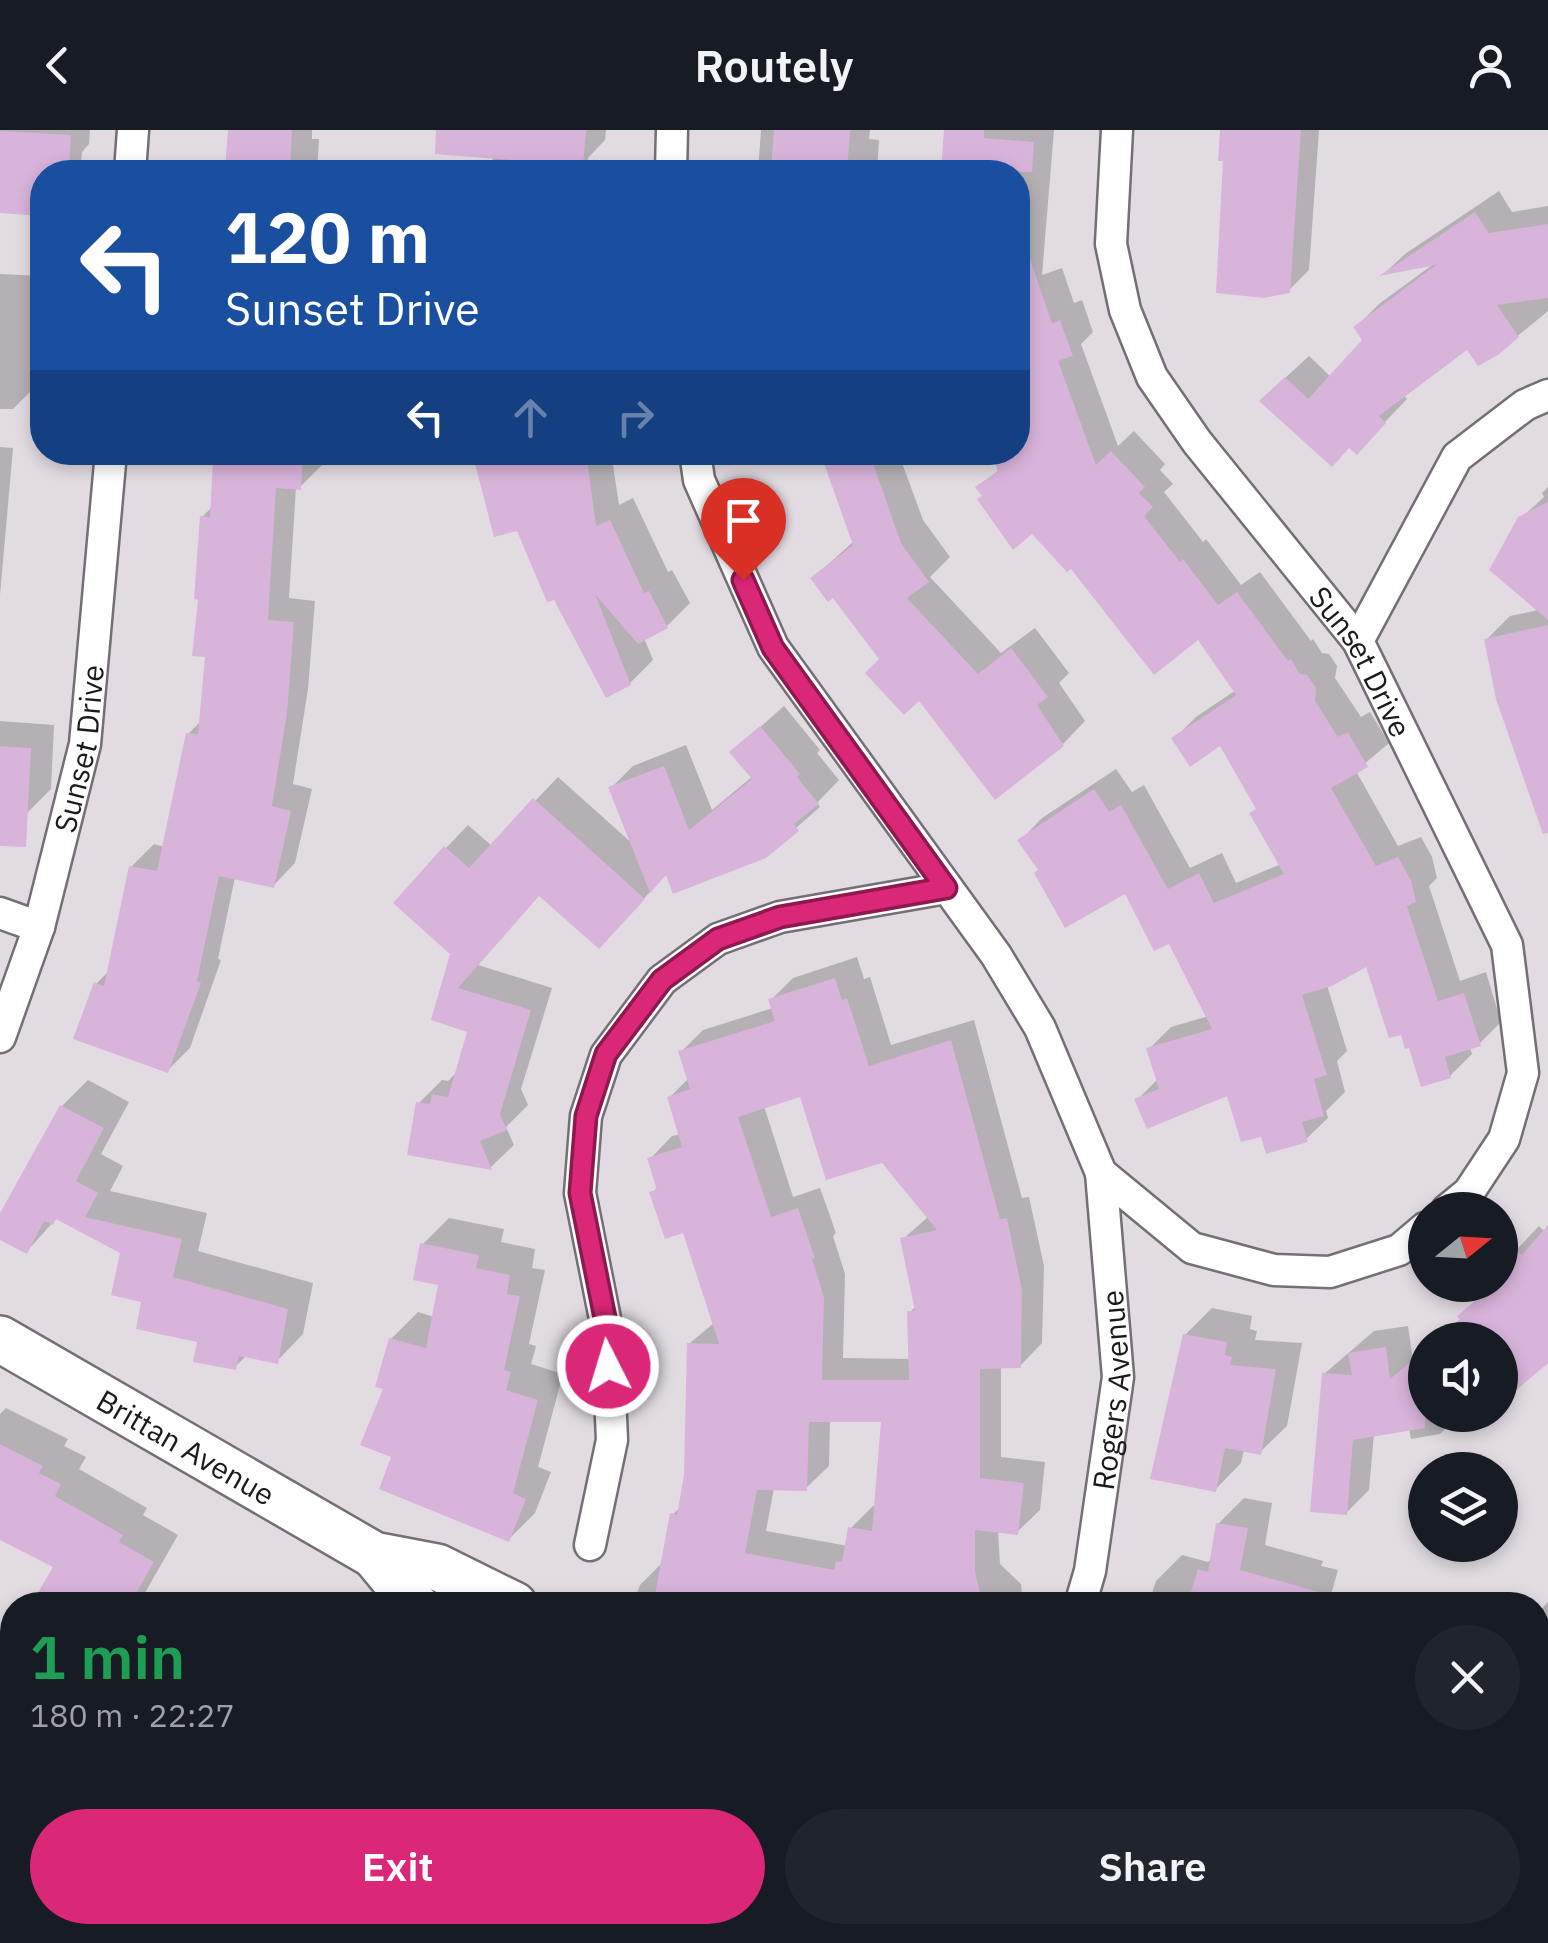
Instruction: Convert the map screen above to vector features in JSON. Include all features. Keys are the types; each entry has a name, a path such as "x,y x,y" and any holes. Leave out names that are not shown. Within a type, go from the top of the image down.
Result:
{"main road":[{"name":"Brittan Avenue","path":"0,1340 374,1555 437,1567 488,1592"},
{"name":"Brittan Avenue","path":"374,1555 404,1592"}],"street":[{"path":"131,160 133,130"},
{"path":"671,160 672,130"},
{"name":"Sunset Drive","path":"1117,130 1111,244 1125,310 1152,378 1196,442 1358,641 1508,944 1523,1074 1504,1139 1469,1192"},
{"path":"1358,641 1457,458 1525,405 1548,395"},
{"name":"Sunset Drive","path":"0,1037 39,926 85,744 110,465"},
{"path":"696,465 699,480 773,648 996,954 1040,1028 1101,1172 1192,1248 1274,1270 1330,1272 1399,1250 1408,1242"},
{"path":"590,1545 612,1440 607,1328 580,1193 586,1116 606,1054 662,980 718,939 780,917 946,888"},
{"path":"0,913 39,926"},
{"name":"Rogers Avenue","path":"1084,1592 1118,1377 1101,1172"}],"building":[{"path":"228,130 292,130 291,160 226,160"},
{"path":"436,130 586,130 584,160 509,160 435,154"},
{"path":"774,130 850,130 848,160 772,160"},
{"path":"944,130 984,130 984,138 1034,142 1032,172 1030,160 942,160"},
{"path":"1220,130 1301,130 1290,293 1264,298 1216,293 1223,161 1218,161"},
{"path":"0,131 71,135 69,160 30,160 30,215 0,213"},
{"path":"1475,212 1489,233 1548,224 1548,298 1497,305 1519,337 1478,366 1467,350 1379,416 1386,423 1357,455 1349,448 1332,467 1259,401 1285,377 1308,399 1362,340 1353,327 1436,265 1379,276"},
{"path":"1030,259 1052,324 1060,320 1073,356 1058,361 1096,465 1111,451 1145,487 1139,493 1153,507 1144,516 1180,562 1183,559 1218,605 1237,592 1288,661 1291,659 1300,674 1307,675 1316,688 1315,701 1338,737 1348,732 1368,767 1331,788 1376,866 1398,857 1411,880 1416,902 1407,906 1438,1001 1464,993 1481,1046 1445,1057 1451,1078 1421,1087 1401,1035 1389,1038 1366,967 1332,986 1302,995 1327,1075 1314,1079 1324,1116 1302,1122 1308,1142 1266,1154 1261,1137 1241,1142 1227,1096 1147,1129 1134,1099 1159,1089 1146,1048 1212,1029 1169,944 1154,951 1125,894 1065,928 1034,873 1038,870 1017,840 1094,789 1109,812 1121,805 1168,889 1199,873 1214,903 1284,874 1249,813 1256,809 1220,746 1190,767 1171,738 1236,695 1198,640 1154,675 1071,569 1067,572 1032,534 1013,550 977,499 982,496 975,487 998,471 996,465 1030,465"},
{"path":"213,465 302,465 301,490 276,488 268,620 294,622 287,713 272,806 291,811 274,888 219,876 197,981 201,983 168,1073 73,1039 94,982 104,986 129,866 157,871 186,733 198,734 205,657 192,656 198,600 194,599 200,516 210,517"},
{"path":"475,465 588,465 596,526 610,520 644,593 649,591 668,628 638,644 595,594 631,685 606,698 554,600 547,602 517,531 494,537"},
{"path":"825,465 874,465 901,543 929,582 907,598 978,674 1011,648 1048,697 1037,705 1064,746 995,800 919,701 904,715 865,673 879,659 833,598 828,602 810,578 853,545"},
{"path":"1548,502 1548,620 1489,570 1518,517"},
{"path":"1548,625 1548,833 1543,834 1496,699 1484,639"},
{"path":"760,726 819,804 794,824 799,831 766,858 673,894 666,875 650,893 608,787 664,766 689,830 752,779 729,752"},
{"path":"0,746 31,748 26,847 0,846"},
{"path":"533,798 645,899 599,949 539,896 458,988 531,1010 500,1114 507,1130 480,1141 492,1170 407,1155 416,1102 430,1104 432,1094 448,1097 467,1032 431,1020 450,954 393,903 444,846 469,868"},
{"path":"835,978 842,1000 847,998 869,1066 951,1040 1000,1219 1007,1218 1022,1290 1021,1368 980,1369 980,1478 1024,1483 1018,1535 975,1530 975,1572 980,1592 655,1592 670,1513 677,1515 684,1475 687,1343 719,1344 683,1233 665,1239 649,1192 657,1190 647,1158 682,1147 667,1097 690,1089 678,1051 775,1021 768,999","holes":["800,1097 826,1180 882,1163 937,1230 900,1238 915,1311 907,1311 909,1380 822,1380 824,1297 812,1259 815,1258 798,1208 771,1217 738,1117","809,1422 881,1422 872,1531 848,1527 842,1562 836,1561 834,1570 745,1553 757,1490 807,1491"]},
{"path":"60,1105 104,1128 76,1181 98,1193 85,1217 182,1239 173,1277 288,1309 278,1364 239,1356 236,1370 193,1362 197,1342 136,1329 141,1302 111,1295 120,1253 56,1219 53,1225 44,1221 27,1254 0,1240 0,1213"},
{"path":"1548,1225 1548,1363 1518,1389 1518,1322 1458,1322 1457,1316 1474,1302 1518,1302 1518,1251 1522,1255"},
{"path":"420,1243 479,1255 476,1268 510,1275 507,1294 520,1296 504,1370 511,1372 506,1390 538,1400 513,1493 526,1499 509,1542 379,1489 391,1457 360,1445 383,1389 375,1387 389,1338 426,1348 438,1285 413,1280"},
{"path":"1183,1334 1227,1342 1225,1355 1232,1357 1230,1365 1276,1369 1261,1455 1225,1448 1216,1492 1150,1479"},
{"path":"1386,1347 1390,1379 1408,1364 1408,1431 1353,1440 1347,1515 1310,1512 1322,1373 1352,1375 1348,1353"},
{"path":"0,1444 43,1466 39,1473 61,1484 55,1496 123,1535 119,1542 154,1562 137,1592 39,1592 53,1567 0,1540"},
{"path":"1216,1523 1248,1528 1240,1570 1319,1592 1191,1592 1198,1569 1208,1572"}],"route":[{"path":"608,1366 607,1328 580,1193 586,1116 606,1054 662,980 718,939 780,917 946,888 773,648 743,580"}]}
